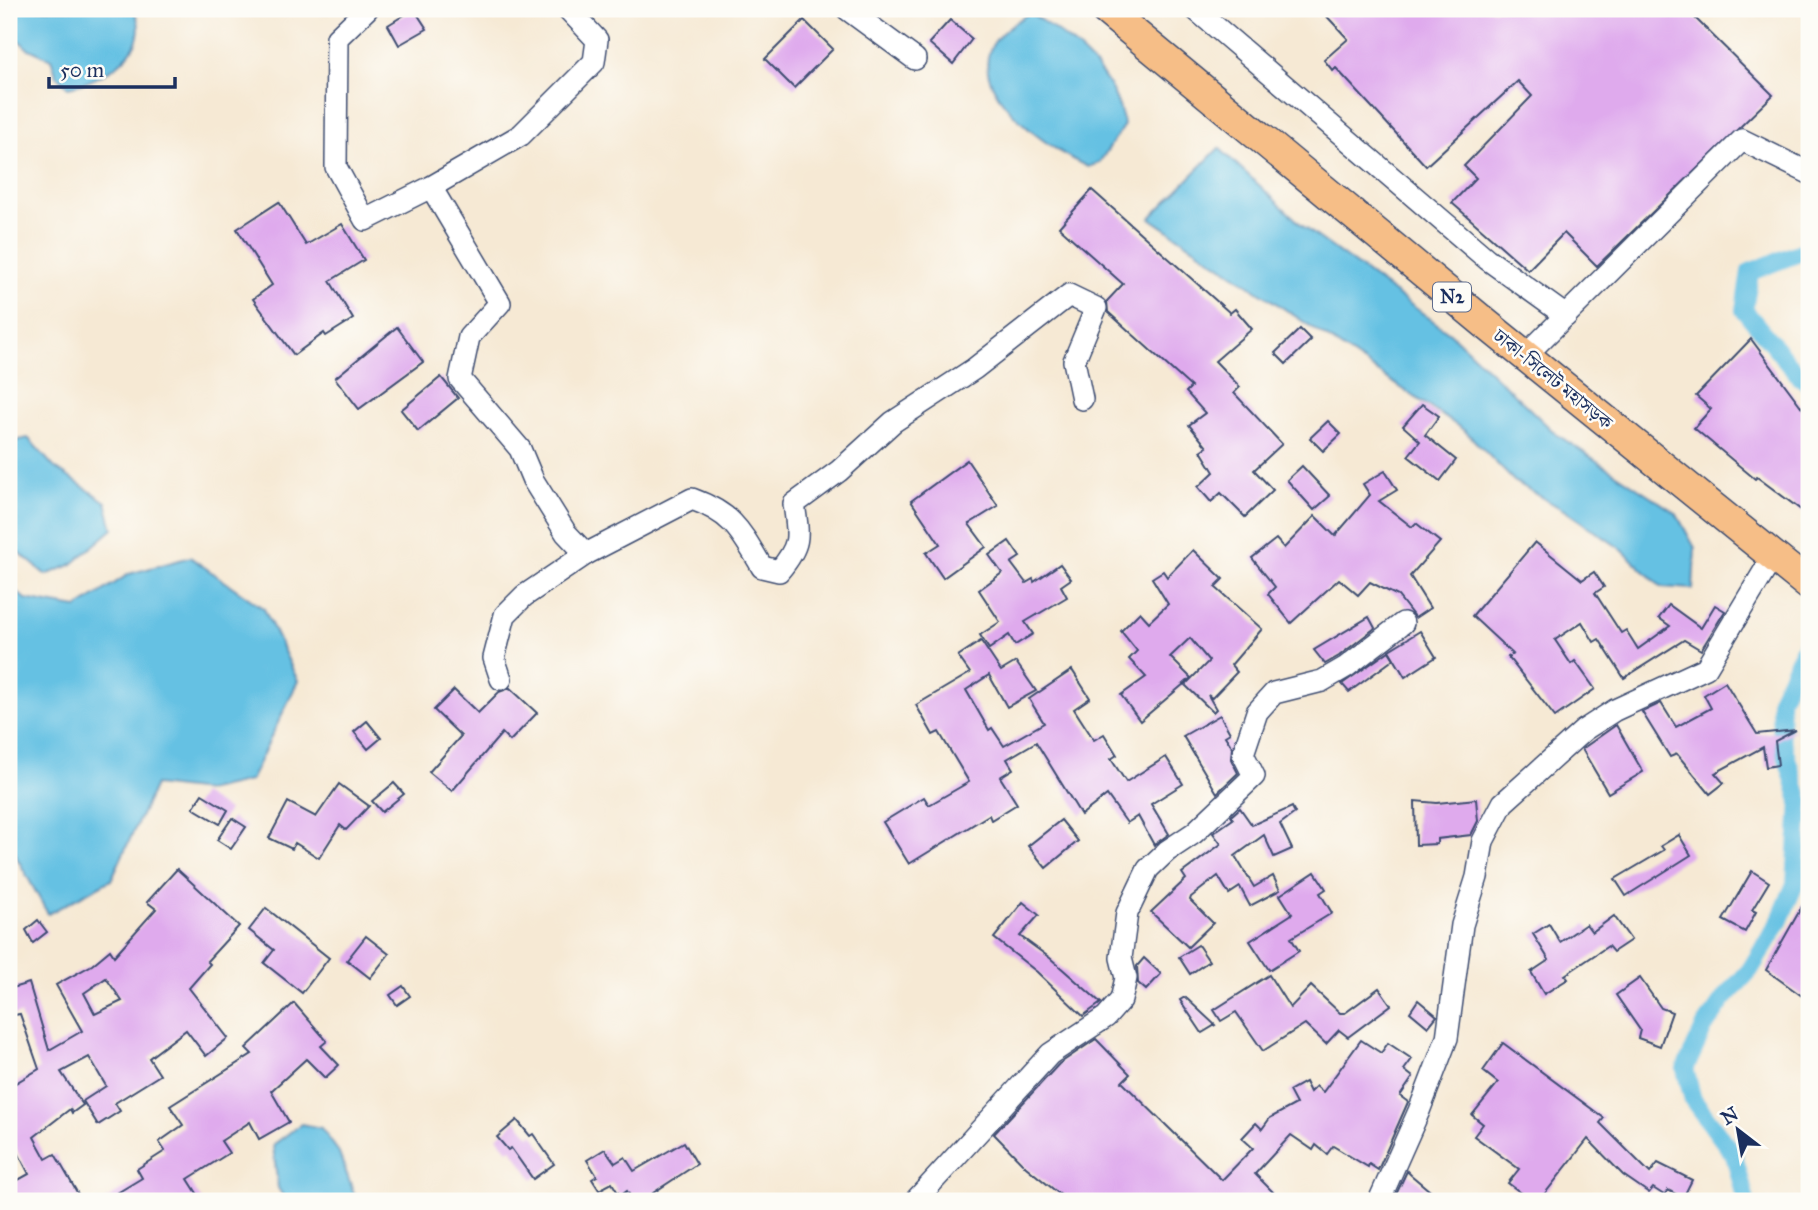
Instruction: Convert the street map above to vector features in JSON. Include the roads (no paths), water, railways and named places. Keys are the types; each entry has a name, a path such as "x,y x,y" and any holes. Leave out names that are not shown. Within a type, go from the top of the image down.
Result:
{"highway":[{"name":"ঢাকা-সিলেট মহাসড়ক","path":"1105,9 1525,356 1806,583"}],"street":[{"path":"367,9 337,38 336,167 365,220 431,187 521,135 594,62 597,40 568,9"},
{"path":"847,9 915,58"},
{"path":"1195,9 1487,259 1566,316"},
{"path":"1525,356 1742,140 1809,173"},
{"path":"431,187 500,303 469,337 460,379 520,449 533,480 566,533 586,554"},
{"path":"501,679 494,658 505,615 524,596 586,554 691,499 720,509 744,537 762,567 779,571 795,552 798,531 794,504 839,471 893,422 974,369 1069,295 1096,309 1074,361 1082,399"},
{"path":"1379,1201 1419,1111 1447,1038 1462,925 1477,877 1483,841 1503,803 1584,730 1615,710 1706,668 1774,555"},
{"path":"915,1201 1050,1054 1105,1017 1121,1000 1125,978 1121,958 1127,913 1148,869 1167,850 1194,833 1254,776 1243,754 1256,712 1274,693 1322,681 1346,667 1403,623"}],"water":[{"path":"9,9 133,9 138,23 138,37 132,50 110,70 82,84 68,87 57,76 51,59 27,48 9,31"},
{"path":"1030,13 1089,59 1101,73 1119,106 1124,125 1099,163 1088,167 1036,135 1004,103 993,85 988,68 993,44 1007,28"},
{"path":"1219,148 1304,227 1451,334 1556,434 1676,513 1695,548 1693,589 1661,587 1621,549 1567,512 1514,481 1465,431 1150,218"},
{"path":"28,438 54,467 106,502 113,529 71,565 46,575 9,544 9,450 15,441"},
{"path":"190,557 264,609 298,681 250,781 206,791 155,785 111,880 48,914 17,858 9,833 9,585 25,599 77,608 129,574"},
{"path":"301,1124 321,1128 338,1151 357,1201 286,1201 278,1188 273,1145"}],"waterway":[{"path":"1809,249 1750,272 1744,310 1800,377 1809,383"},
{"path":"1746,1201 1734,1155 1693,1100 1685,1069 1704,1028 1723,1000 1750,970 1779,922 1795,884 1800,801 1781,738 1780,699 1809,638"}]}
